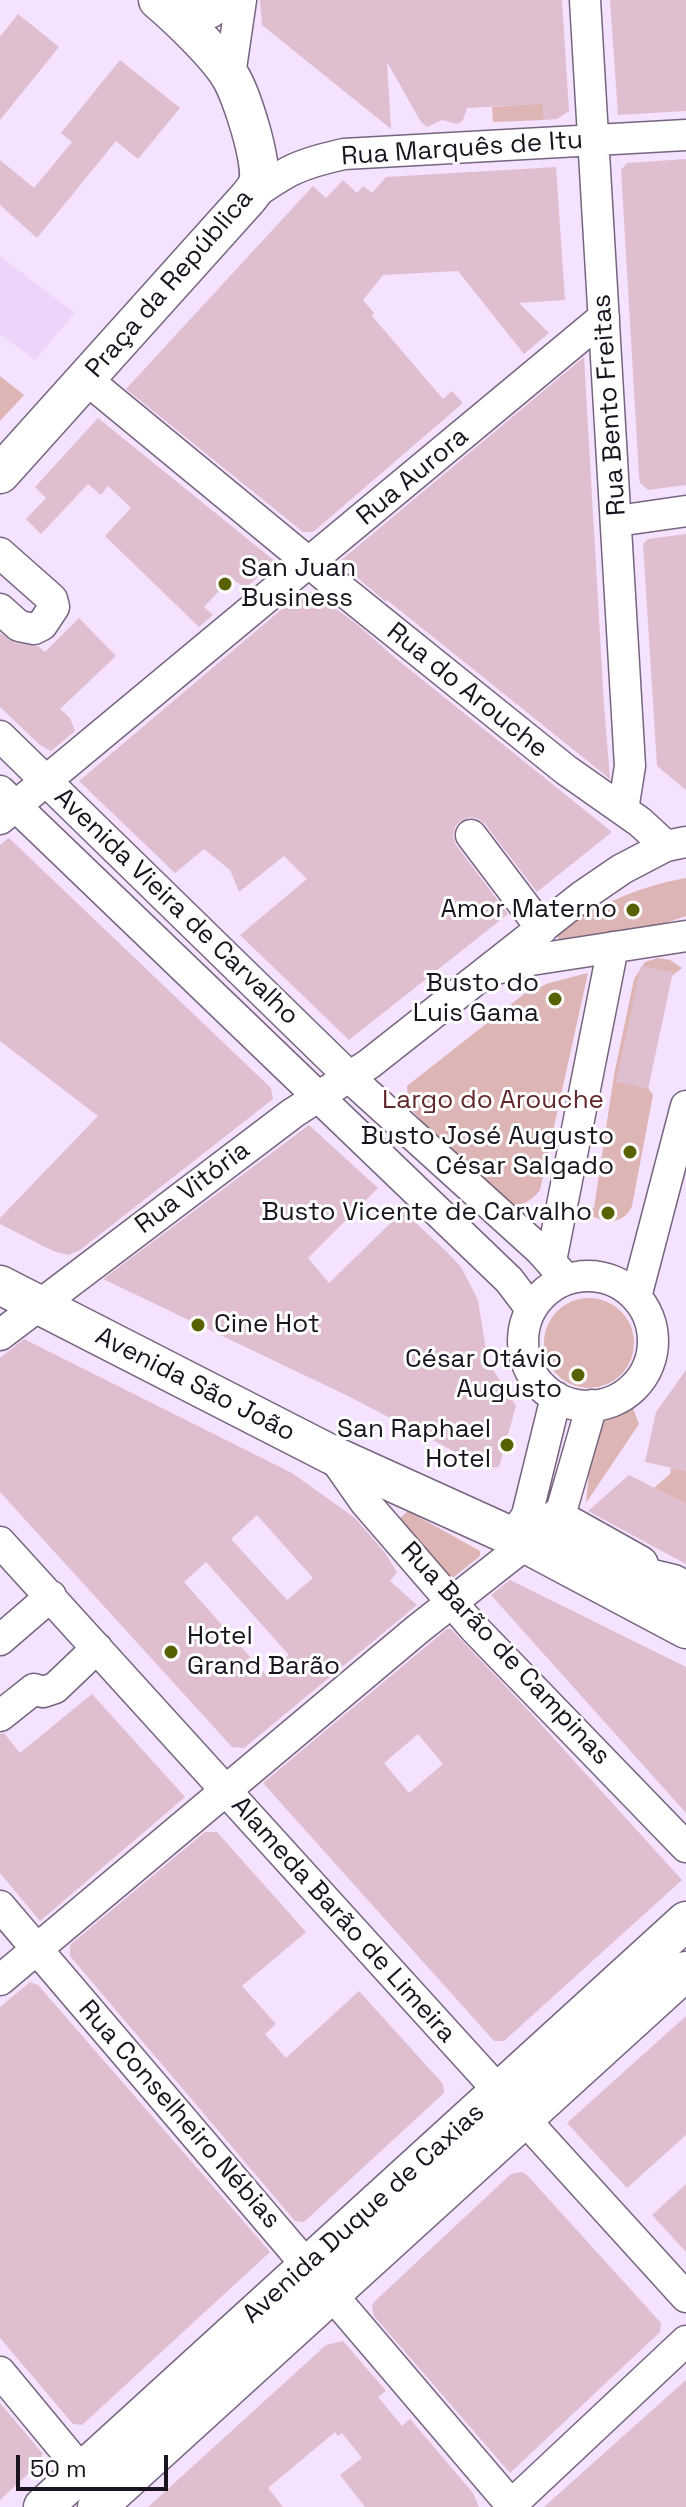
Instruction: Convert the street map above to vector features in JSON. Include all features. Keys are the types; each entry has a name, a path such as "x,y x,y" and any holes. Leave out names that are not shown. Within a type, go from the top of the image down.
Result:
{"main road":[{"name":"Praça da República","path":"0,474 248,198 259,181 246,112 230,75 166,7"},
{"name":"Avenida São João","path":"0,1285 332,1455 520,1541 686,1629"},
{"path":"557,1519 679,1588"},
{"name":"Avenida São João","path":"520,1541 679,1588"},
{"name":"Avenida Duque de Caxias","path":"99,2496 295,2277 686,1921"},
{"name":"Avenida Duque de Caxias","path":"43,2507 99,2496 228,2389 686,1971"},
{"path":"228,2389 295,2277"}],"street":[{"path":"166,7 210,13 230,0"},
{"path":"230,75 241,0"},
{"name":"Rua Bento Freitas","path":"585,0 630,766 623,810"},
{"name":"Rua Marquês de Itu","path":"248,198 289,169 344,154 686,135"},
{"name":"Rua Aurora","path":"5,805 45,780 310,564 604,317"},
{"name":"Rua do Arouche","path":"86,379 566,770 676,844"},
{"path":"617,521 686,511"},
{"path":"0,553 52,599 54,607 42,625 34,629 19,626 0,609"},
{"name":"Avenida Vieira de Carvalho","path":"0,736 351,1077"},
{"name":"Avenida Vieira de Carvalho","path":"5,805 319,1096"},
{"path":"467,838 538,932"},
{"path":"613,947 558,1270 531,1309 523,1338 525,1358 540,1385 556,1397 574,1404 592,1405 626,1393 648,1365 652,1329 636,1297 623,1286 607,1279 558,1270 351,1077 491,971 581,897 622,869 676,844"},
{"path":"491,971 531,960 686,936"},
{"name":"Rua Vitória","path":"0,1335 319,1096 351,1077"},
{"path":"319,1096 509,1280 531,1309"},
{"path":"636,1297 686,1106"},
{"path":"520,1541 556,1397"},
{"path":"0,1980 225,1789 453,1602 520,1541 545,1533 557,1519 592,1405"},
{"name":"Rua Barão de Campinas","path":"332,1455 365,1502 474,1628 686,1847"},
{"name":"Alameda Barão de Limeira","path":"0,1542 686,2297"},
{"path":"0,1640 51,1596"},
{"path":"0,1716 34,1689 43,1692 55,1688 97,1648"},
{"name":"Rua Conselheiro Nébias","path":"0,1906 295,2277 332,2295 511,2506"},
{"path":"511,2506 686,2341"},
{"path":"0,2372 99,2496"}],"shaded area":[{"path":"0,256 75,313 35,360 0,334"}],"green space":[{"path":"543,103 544,120 493,122 492,107"},
{"path":"0,376 24,395 0,421"},
{"path":"686,878 686,916 642,931 562,944 554,932 617,899 651,886"},
{"name":"Largo do Arouche","path":"658,958 670,960 682,968 664,982 647,1086 653,1095 632,1206 620,1219 604,1220 592,1216 588,1208 594,1208 614,1075 634,979 645,962"},
{"name":"Largo do Arouche","path":"588,973 540,1190 521,1204 497,1204 411,1109 407,1086 524,994 549,983"},
{"path":"589,1298 606,1301 621,1311 631,1326 634,1343 631,1360 621,1375 606,1385 589,1388 572,1385 557,1375 547,1360 544,1343 547,1326 557,1311 572,1301"},
{"path":"629,1398 639,1424 586,1503 595,1413"},
{"path":"671,1468 686,1471 686,1504 654,1488 670,1474"},
{"path":"408,1511 480,1551 480,1556 450,1580 391,1526"}],"building":[{"path":"260,0 562,0 569,111 557,119 544,120 543,104 467,108 458,124 442,120 427,127 421,122 387,62 391,129 262,25"},
{"path":"610,0 686,0 686,111 618,115"},
{"path":"18,14 59,47 0,120 0,37"},
{"path":"120,60 180,108 138,159 116,141 37,238 0,205 0,160 34,188 72,142 61,133"},
{"path":"686,159 686,485 648,490 640,483 639,476 621,170 627,163"},
{"path":"556,167 565,300 519,303 549,333 524,354 458,271 383,275 363,300 374,313 372,316 443,399 452,391 463,403 313,532 303,532 126,389 313,186 326,198 343,180 357,193 363,186 372,193 386,177"},
{"path":"584,357 604,705 610,779 339,562"},
{"path":"98,418 276,562 245,588 231,578 204,607 213,615 199,627 105,536 131,508 108,486 101,495 88,484 41,534 26,519 46,498 35,487"},
{"path":"686,534 686,790 657,766 643,544 648,539"},
{"path":"302,592 313,592 358,625 612,832 537,892 485,824 470,817 460,821 453,836 456,845 508,914 349,1040 240,935 307,879 284,856 239,892 230,870 204,849 175,873 79,781"},
{"path":"79,618 116,656 60,709 70,718 75,731 51,751 40,745 0,707 0,633 15,643 38,646 45,652"},
{"path":"9,838 271,1088 273,1099 80,1250 68,1255 53,1251 0,1224 0,1218 98,1116 0,1041 0,845"},
{"path":"641,966 673,972 648,1089 616,1082"},
{"path":"309,1125 378,1188 308,1258 329,1283 403,1211 461,1267 478,1300 488,1362 516,1406 499,1467 486,1468 348,1396 103,1279"},
{"path":"24,1339 292,1473 355,1518 397,1572 390,1581 417,1605 244,1748 232,1747 0,1492 0,1358","holes":["257,1515 313,1578 287,1600 231,1539","206,1562 289,1655 266,1675 184,1582"]},
{"path":"686,1370 686,1471 645,1462 656,1412"},
{"path":"629,1475 686,1504 686,1564 588,1511"},
{"path":"510,1580 686,1667 686,1813 491,1595"},
{"path":"447,1629 451,1629 682,1880 504,2041 494,2041 263,1783","holes":["418,1734 443,1764 409,1793 384,1763"]},
{"path":"92,1694 185,1797 40,1921 0,1873 0,1734 4,1733 20,1753"},
{"path":"205,1832 217,1832 306,1932 242,1986 276,2024 265,2034 286,2058 359,1991 443,2084 444,2093 304,2222 295,2221 70,1956 70,1945"},
{"path":"30,1982 38,1985 270,2252 82,2425 73,2424 0,2338 0,2007"},
{"path":"686,2016 686,2135 627,2188 567,2123"},
{"path":"521,2172 661,2323 660,2332 510,2473 374,2316 372,2306 511,2174"},
{"path":"686,2184 686,2252 652,2215"},
{"path":"343,2341 386,2391 378,2397 402,2426 410,2419 473,2493 479,2507 365,2507 340,2475 362,2458 342,2433 338,2436 335,2432 268,2488 283,2507 148,2507 326,2345"},
{"path":"686,2380 686,2507 544,2507 621,2438"},
{"path":"0,2403 42,2453 41,2462 0,2500"}],"place":[{"name":"San Juan Business","path":"225,584"},
{"name":"Amor Materno","path":"633,910"},
{"name":"Busto do Luis Gama","path":"555,999"},
{"name":"Busto José Augusto César Salgado","path":"630,1152"},
{"name":"Busto Vicente de Carvalho","path":"608,1213"},
{"name":"Cine Hot","path":"198,1325"},
{"name":"César Otávio Augusto","path":"578,1375"},
{"name":"San Raphael Hotel","path":"507,1445"},
{"name":"Hotel Grand Barão","path":"171,1652"}]}
